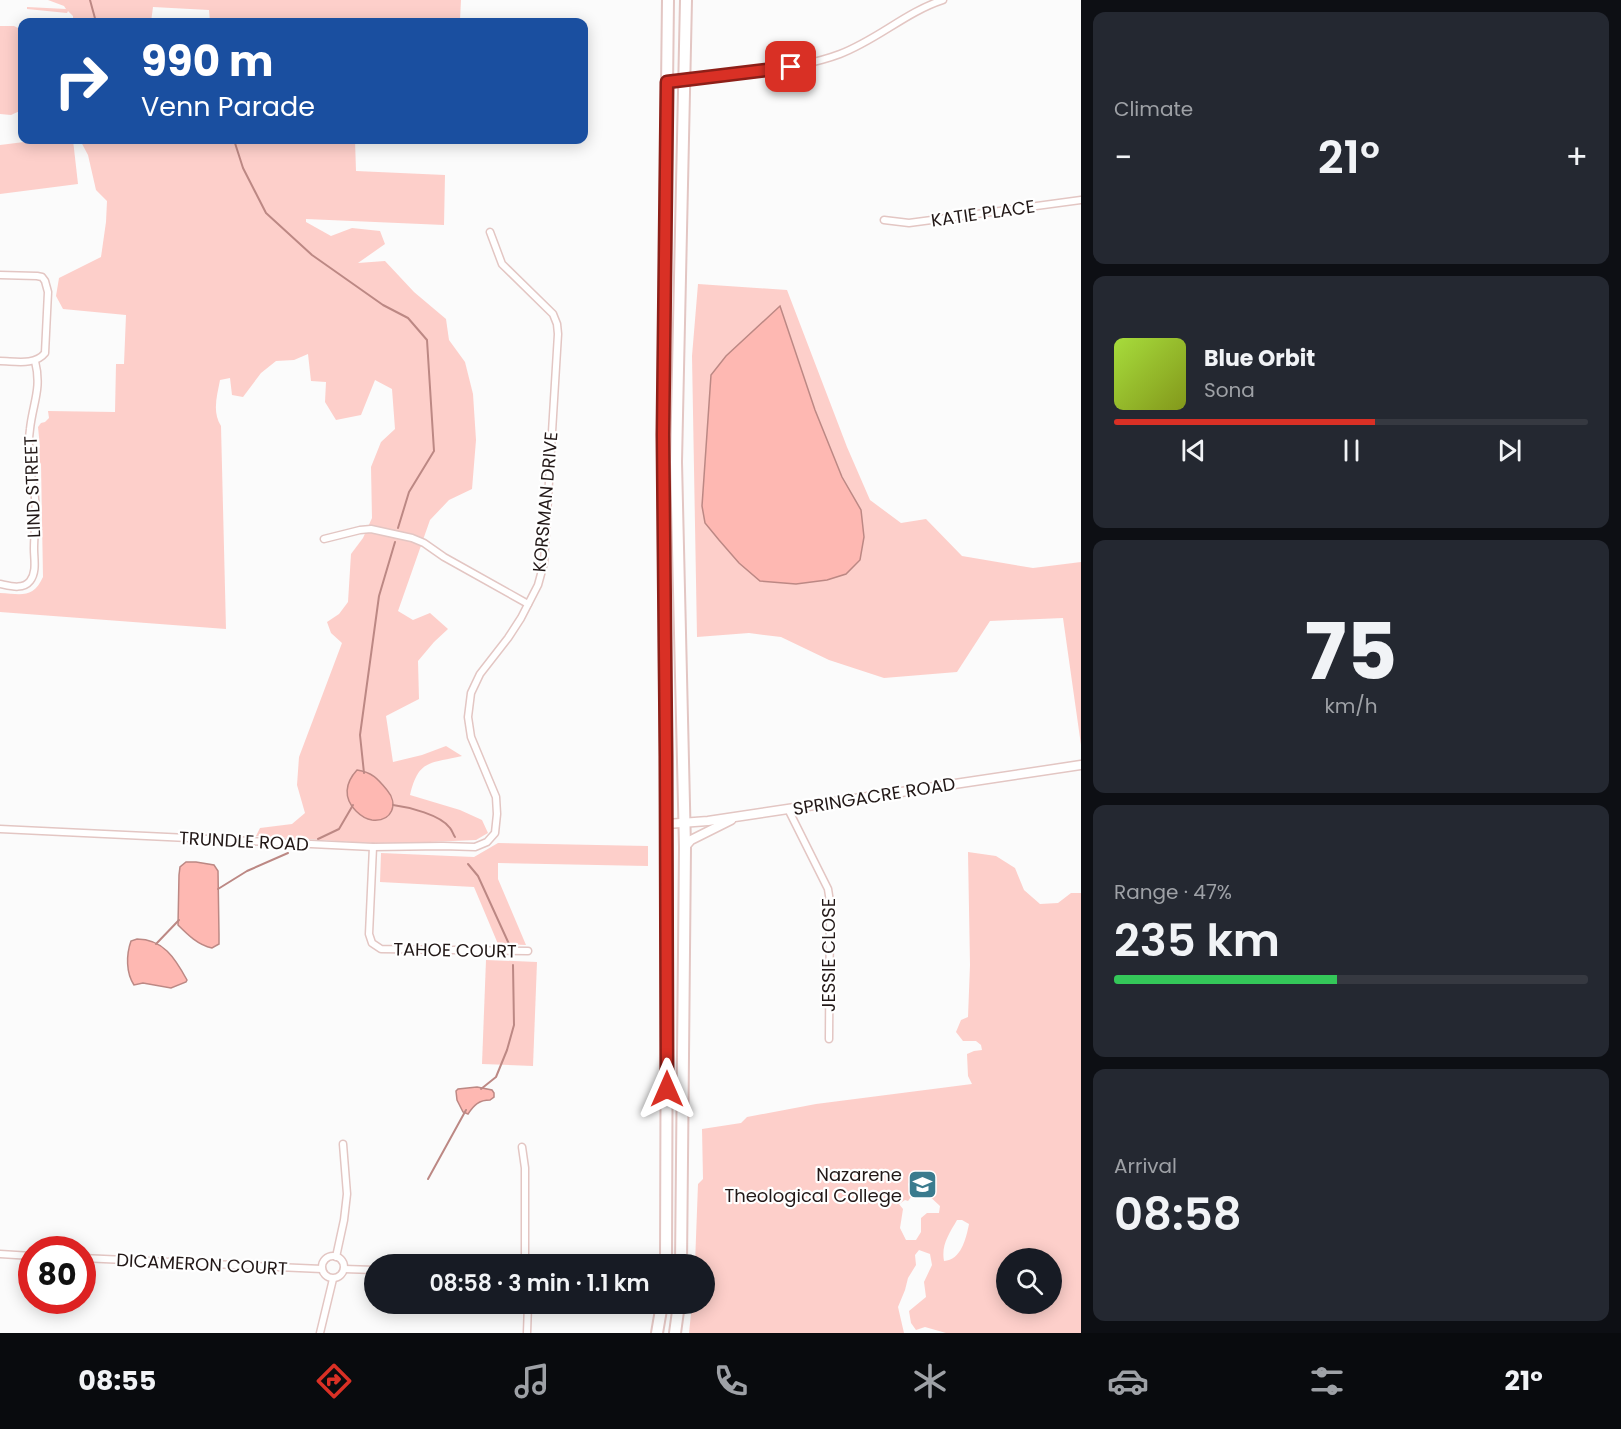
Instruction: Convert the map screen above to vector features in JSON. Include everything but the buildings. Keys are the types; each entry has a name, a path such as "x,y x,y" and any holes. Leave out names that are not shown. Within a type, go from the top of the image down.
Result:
{"highway":[{"path":"666,1254 667,824 663,435 668,0"},
{"path":"681,1254 685,823 676,462 686,0"},
{"path":"657,1333 661,1314"},
{"path":"675,1333 677,1314"},
{"path":"660,1318 676,1321"}],"street":[{"path":"667,82 816,62 865,42 911,13 943,0"},
{"name":"KATIE PLACE","path":"884,220 909,223 1081,200"},
{"name":"KORSMAN DRIVE","path":"487,842 495,832 496,797 471,737 468,717 471,693 480,674 508,638 528,604 538,585 544,563 558,334 553,314 502,264 490,232"},
{"path":"0,275 42,277 48,286 45,353 40,359 34,361 0,361"},
{"name":"LIND STREET","path":"0,584 17,587 26,585 31,580 34,571 36,521 29,442 38,380 34,361"},
{"path":"324,539 371,529 412,538 528,604"},
{"name":"SPRINGACRE ROAD","path":"667,824 708,822 1081,765"},
{"name":"JESSIE CLOSE","path":"788,809 828,889 830,902 829,1039"},
{"path":"685,848 691,840 739,816"},
{"name":"TRUNDLE ROAD","path":"0,829 373,847 475,848 487,842"},
{"name":"TAHOE COURT","path":"373,847 369,934 372,944 381,949 528,951"},
{"path":"336,1257 347,1194 343,1144"},
{"path":"522,1147 525,1168 525,1254"},
{"path":"0,1254 18,1255"},
{"path":"336,1257 342,1260 344,1269 342,1275 333,1279 326,1276 322,1269 327,1258 336,1257"},
{"name":"DICAMERON COURT","path":"96,1259 322,1269"},
{"path":"344,1269 364,1270"},
{"path":"320,1333 333,1279"},
{"path":"527,1333 528,1314"}],"shaded area":[{"path":"48,0 461,0 460,18 210,18 209,10 153,7 152,18 73,18 68,11 67,13 27,9 27,7 66,9"},
{"path":"0,26 14,26 18,28 18,112 11,115 0,114"},
{"path":"18,143 73,144 78,184 0,194 0,145"},
{"path":"82,144 355,144 356,171 445,175 444,225 306,219 306,222 331,236 352,228 380,231 385,244 358,263 385,261 414,292 446,319 449,340 465,362 473,394 476,440 472,489 449,500 430,520 398,611 413,620 430,613 448,629 418,661 419,699 386,716 393,762 446,746 462,756 427,765 417,775 410,795 460,810 482,820 488,833 476,840 384,844 256,836 260,828 292,824 305,813 297,785 299,757 342,643 331,633 327,622 339,614 348,602 351,554 363,538 372,518 371,467 381,442 395,429 392,389 375,380 361,415 336,420 325,402 326,382 311,381 308,354 294,360 276,361 261,373 243,397 232,395 230,378 220,380 216,410 221,426 226,629 0,612 0,593 26,594 35,589 43,577 41,464 37,454 40,447 38,427 49,418 48,411 115,412 116,364 124,364 126,315 63,309 56,296 59,278 101,257 107,201 96,190 88,155"},
{"path":"698,284 787,290 847,447 870,500 901,523 926,519 962,556 1033,568 1081,562 1081,745 1063,618 990,621 957,672 884,678 829,660 781,637 749,633 697,637 692,356","holes":["780,306 815,410 842,477 861,510 739,563 705,522 702,506 711,375 726,356"]},
{"path":"780,306 815,410 842,477 861,510 864,537 860,560 846,574 827,580 796,584 760,581 739,563 705,523 702,506 711,375 726,356"},
{"path":"357,770 367,772 374,777 391,795 393,806 389,815 379,820 367,819 352,806 347,790"},
{"path":"498,843 648,846 648,866 498,863 498,879 526,945 498,944 474,887 380,882 381,853 474,857"},
{"path":"968,852 996,856 1015,868 1024,890 1040,904 1058,903 1071,893 1081,893 1081,1333 946,1333 925,1327 916,1330 911,1323 909,1311 926,1297 924,1282 932,1265 930,1254 919,1250 915,1255 916,1265 908,1278 898,1307 904,1333 689,1333 691,1314 715,1314 715,1254 695,1254 698,1184 703,1179 702,1129 741,1123 747,1117 816,1104 972,1084 968,1076 967,1054 982,1050 981,1045 976,1041 963,1041 956,1032 961,1020 968,1017 970,965","holes":["911,1180 919,1182 926,1193 940,1206 939,1213 927,1213 921,1218 921,1232 916,1240 906,1240 900,1228 903,1209 899,1204 905,1200 908,1201 911,1197 908,1184","957,1220 969,1224 964,1242 955,1257 944,1261 945,1245"]},
{"path":"186,862 214,865 218,871 219,944 212,948 189,936 178,925 180,867"},
{"path":"137,939 154,942 167,951 173,957 187,980 186,982 171,988 143,983 134,985 129,975 128,952 131,941"},
{"path":"486,960 537,962 533,1066 482,1064"},
{"path":"477,1087 492,1090 494,1097 477,1104 468,1114 463,1112 457,1100 456,1091"}],"waterway":[{"path":"90,0 95,18"},
{"path":"235,144 243,168 266,213 312,255 383,305 408,318 427,340 434,451 409,492 398,528"},
{"path":"364,773 360,735 379,596 395,542"},
{"path":"318,839 339,829 353,805"},
{"path":"393,805 440,819 446,823 455,837"},
{"path":"218,889 247,871 288,853"},
{"path":"468,864 478,876 509,944"},
{"path":"156,944 179,920"},
{"path":"481,1089 496,1077 514,1025 513,965"},
{"path":"428,1179 466,1110"}],"place":[{"name":"Nazarene Theological College","path":"923,1184"}],"route":[{"path":"667,1089 663,435 667,82 791,67"}]}
